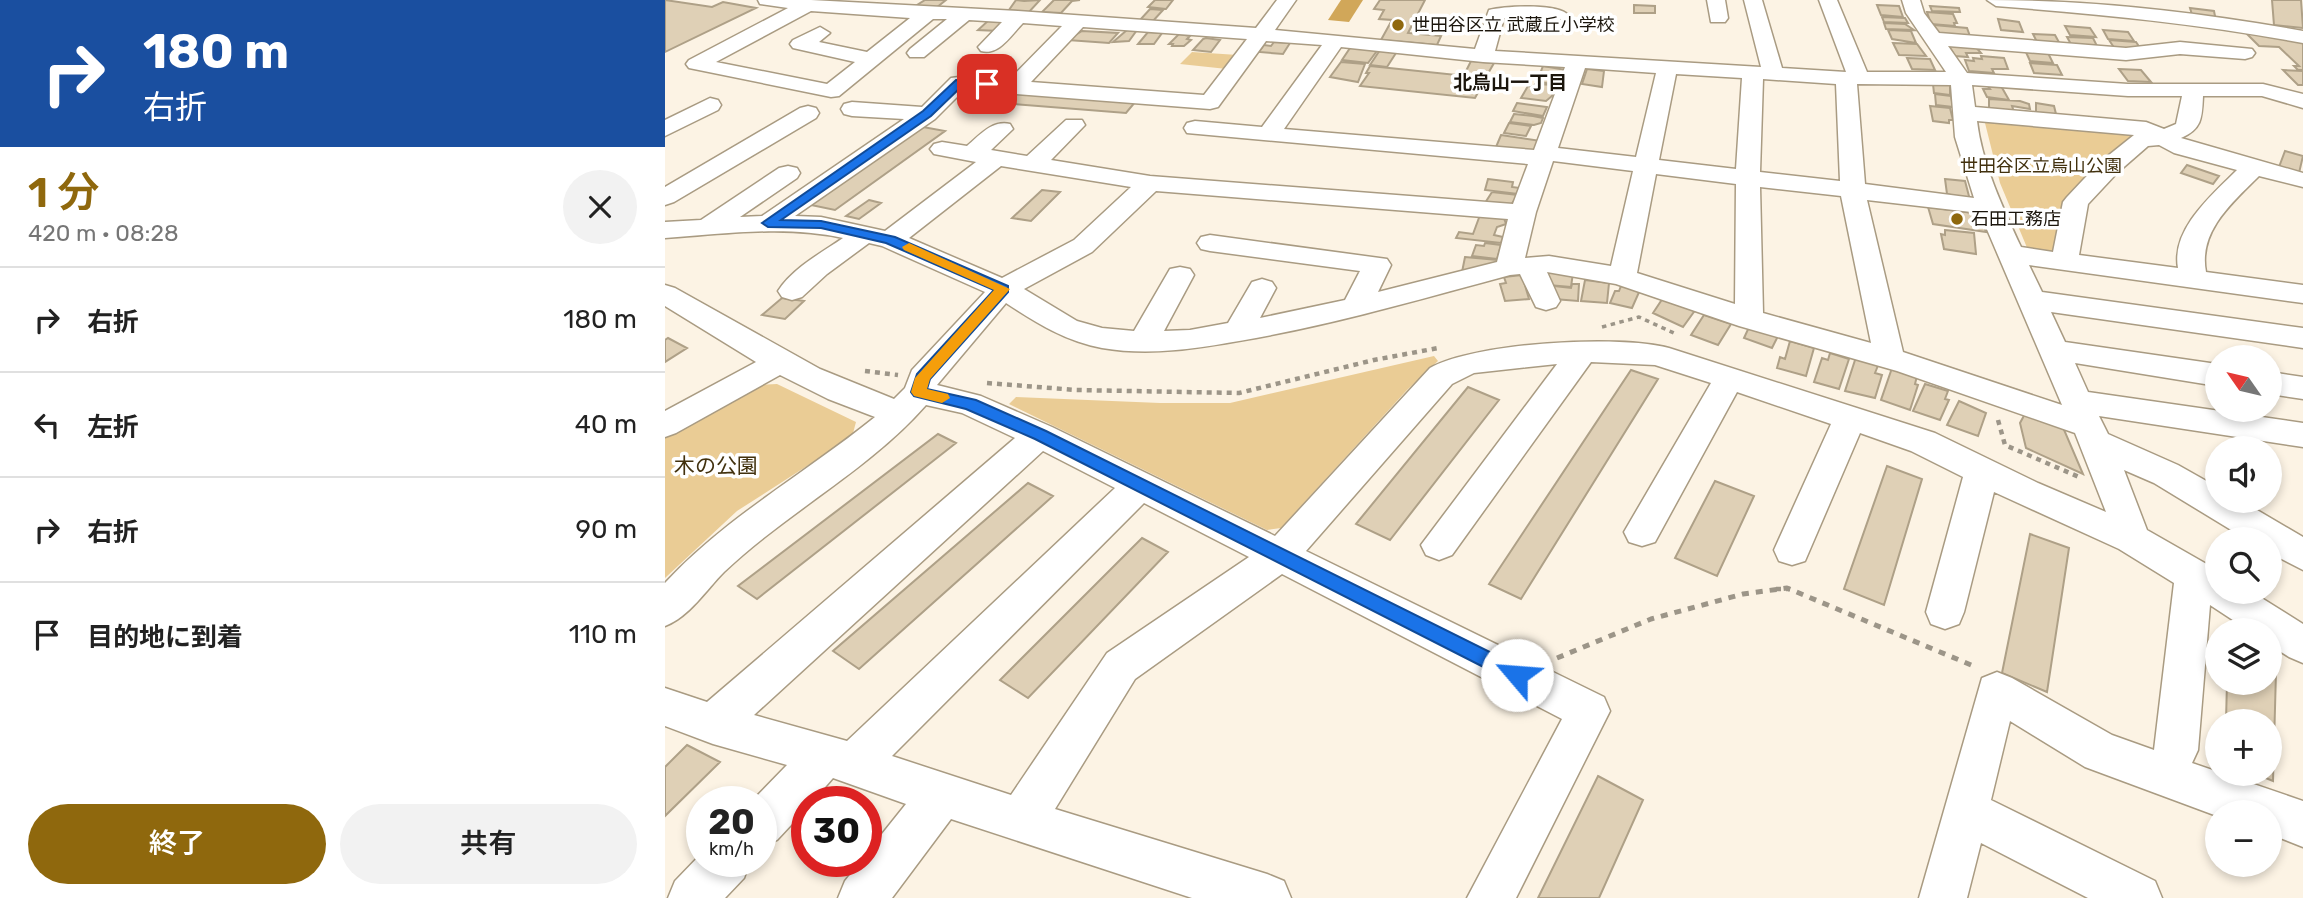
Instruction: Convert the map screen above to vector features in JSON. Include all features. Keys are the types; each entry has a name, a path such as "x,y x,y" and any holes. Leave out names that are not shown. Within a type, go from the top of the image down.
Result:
{"street":[{"path":"767,0 809,5 915,8 964,15 994,16 1014,9 1077,22 1336,40 1483,56 1763,74 1961,79 2193,92 2303,88"},
{"path":"768,223 927,114 959,83 1210,102 1287,0"},
{"path":"1749,319 1748,179 1763,74 1753,0"},
{"path":"1828,0 1852,78 1853,192 1889,359"},
{"path":"1912,0 1915,13 1961,79 1967,137 1990,207 2118,494 2132,539"},
{"path":"1996,0 2231,15"},
{"path":"2162,0 2231,15 2303,37"},
{"path":"809,5 696,64 831,91 871,59 915,8"},
{"path":"988,47 1014,9"},
{"path":"1483,56 1496,14 1504,12 1558,15"},
{"path":"917,52 964,15"},
{"path":"2231,15 2245,53 2266,91 2303,101"},
{"path":"1014,86 1077,22"},
{"path":"820,33 800,44 871,59"},
{"path":"1935,39 2126,54 2180,48 2245,53"},
{"path":"1269,134 1336,40"},
{"path":"2065,49 2088,87"},
{"path":"1546,301 1520,266 1523,212 1577,62"},
{"path":"1622,277 1667,68"},
{"path":"2064,261 2076,202 2108,168 2141,140 2163,138 2186,128 2193,92"},
{"path":"671,121 710,105"},
{"path":"852,109 927,114"},
{"path":"665,197 711,165 808,113"},
{"path":"1965,113 2145,130 2182,148 2303,180"},
{"path":"1032,164 1074,125"},
{"path":"1195,128 1645,166 1990,207"},
{"path":"792,291 817,268 878,237 984,156 1002,129"},
{"path":"942,149 1150,183 1523,212"},
{"path":"2193,279 2189,252 2206,218 2254,167"},
{"path":"707,229 711,223 788,173"},
{"path":"665,609 683,587 910,402 923,378 1003,289 1083,246 1150,183"},
{"path":"665,230 768,223 821,225 878,237 1003,289 1067,328 1103,338 1143,342 1190,340 1238,331 1356,307 1520,266 1579,268 1622,277 2085,423 2303,555"},
{"path":"1210,243 1377,265 1356,307"},
{"path":"2010,254 2303,294"},
{"path":"1143,342 1180,275"},
{"path":"1238,331 1262,288"},
{"path":"2032,300 2303,338"},
{"path":"672,305 781,362 875,406 910,402 970,404 1141,485 1589,711 1491,898"},
{"path":"2053,350 2205,373"},
{"path":"1021,821 1121,666 1280,556 1441,376 1456,367 1474,363 1582,352 1631,351 1658,355 1923,442 2132,539 2205,582"},
{"path":"1439,545 1582,352"},
{"path":"665,425 781,362"},
{"path":"1642,532 1730,379"},
{"path":"2282,385 2303,388"},
{"path":"1792,550 1850,418"},
{"path":"2085,423 2303,435"},
{"path":"713,724 1040,435"},
{"path":"1945,612 1982,471"},
{"path":"777,811 840,759 1141,485"},
{"path":"2176,750 2207,604"},
{"path":"2240,604 2303,645"},
{"path":"1943,898 1997,691 2100,752 2235,800"},
{"path":"665,707 713,724 840,759 1021,821 1267,898"},
{"path":"862,898 942,794"},
{"path":"1966,811 2138,898"},
{"path":"2282,817 2303,824"},
{"path":"692,898 712,877"}],"path":[{"path":"1991,392 2005,445 2118,494"},
{"path":"1517,675 1651,619 1742,594 1787,588 1990,673"}],"green space":[{"path":"1192,52 1238,55 1227,69 1180,64"},
{"name":"世田谷区立烏山公園","path":"1984,119 2144,131 2132,137 2051,253 2028,250 2000,183"},
{"path":"1434,356 1438,361 1407,390 1281,528 1267,530 1009,404 1016,397 1230,403"},
{"name":"木の公園","path":"777,384 856,422 852,437 737,511 665,578 665,437 755,385"}],"shaded area":[{"path":"1341,0 1363,0 1349,22 1328,20"}],"building":[{"path":"665,0 712,7 723,2 756,8 665,52"},
{"path":"925,0 946,0 936,8 914,7"},
{"path":"1016,0 1040,0 1029,12 1009,10"},
{"path":"1054,0 1080,0 1072,1 1061,13 1042,12"},
{"path":"1155,0 1173,0 1166,9 1148,7"},
{"path":"1380,0 1425,0 1408,33 1441,36 1437,45 1381,40 1392,20 1379,19 1384,10 1374,9"},
{"path":"2272,0 2301,0 2303,28 2274,25"},
{"path":"1634,5 1655,6 1655,13 1634,13"},
{"path":"1877,5 1899,6 1903,17 1881,15"},
{"path":"1930,6 1959,8 1960,12 1932,11"},
{"path":"2190,8 2214,11 2216,21 2193,18"},
{"path":"1150,9 1163,10 1153,21 1140,20"},
{"path":"1927,12 1953,14 1957,23 1954,23 1955,26 1931,24"},
{"path":"1882,17 1905,18 1908,23 1884,22"},
{"path":"990,19 1010,21 999,31 978,30"},
{"path":"1998,19 2019,22 2023,32 2001,30"},
{"path":"1884,23 1905,24 1914,30 1886,29"},
{"path":"1934,25 1967,28 1971,39 1936,33"},
{"path":"2065,26 2090,28 2096,37 2070,35"},
{"path":"1127,30 1137,30 1129,41 1113,42"},
{"path":"1888,30 1911,31 1916,43 1892,39"},
{"path":"2103,30 2128,32 2134,41 2108,39"},
{"path":"1082,31 1118,33 1109,43 1067,40"},
{"path":"1148,32 1162,33 1154,44 1138,44"},
{"path":"2246,33 2303,40 2303,70 2298,70 2294,66 2299,66 2279,47 2259,46"},
{"path":"1179,34 1190,36 1187,39 1191,40 1184,46 1169,44"},
{"path":"2033,34 2055,35 2061,46 2038,44"},
{"path":"2067,37 2093,38 2098,48 2072,46"},
{"path":"1203,39 1220,40 1211,52 1193,50"},
{"path":"2109,40 2136,42 2142,51 2115,49"},
{"path":"1274,42 1290,43 1283,54 1259,52 1264,45 1271,46"},
{"path":"1893,43 1917,44 1926,56 1899,55"},
{"path":"1352,45 1379,48 1368,63 1342,60"},
{"path":"1974,45 1981,53 1966,53 1968,57 1955,56 1949,46"},
{"path":"1380,50 1396,53 1387,67 1370,65"},
{"path":"2025,50 2047,51 2053,63 2030,61"},
{"path":"1981,56 2004,58 2008,69 1992,69 1994,73 1969,71 1965,60 1982,59"},
{"path":"1907,58 1930,59 1935,70 1912,69"},
{"path":"1471,61 1494,63 1486,77 1464,75"},
{"path":"1341,62 1365,64 1358,82 1330,77"},
{"path":"2030,63 2057,65 2062,75 2034,73"},
{"path":"1370,66 1486,78 1475,98 1360,86 1369,73 1366,73"},
{"path":"1543,66 1566,70 1561,85 1537,82"},
{"path":"1587,69 1604,71 1602,87 1582,84"},
{"path":"2119,69 2141,70 2151,82 2128,81"},
{"path":"2283,70 2303,71 2303,85 2298,85"},
{"path":"1535,84 1555,85 1552,96 1546,101 1521,98 1528,86 1534,87"},
{"path":"1933,84 1950,85 1950,95 1934,93"},
{"path":"1987,85 2001,86 2009,100 1987,97 1983,89 1990,89"},
{"path":"1001,91 1136,101 1126,113 989,102"},
{"path":"1935,94 1951,96 1953,107 1936,105"},
{"path":"1989,99 2020,101 2029,104 2030,109 2012,106 2015,115 1989,112"},
{"path":"1517,103 1547,107 1543,116 1513,111"},
{"path":"2036,103 2054,106 2057,118 2036,114"},
{"path":"1930,106 1950,108 1953,120 1949,120 1949,123 1933,121"},
{"path":"1514,114 1543,118 1541,123 1534,125 1510,122"},
{"path":"1509,123 1531,126 1526,136 1504,133"},
{"path":"923,127 945,131 835,210 811,205"},
{"path":"1501,135 1541,141 1537,153 1496,147"},
{"path":"2285,151 2303,156 2299,173 2279,167"},
{"path":"2187,165 2219,176 2213,184 2181,173"},
{"path":"1488,179 1513,182 1512,187 1520,188 1518,194 1485,190"},
{"path":"1945,179 1965,181 1970,200 1947,194"},
{"path":"1042,190 1060,192 1031,221 1012,218"},
{"path":"1492,192 1518,195 1510,206 1485,203"},
{"path":"869,200 881,203 859,219 846,216"},
{"name":"石田工務店","path":"1928,207 1980,214 1986,232 1933,224"},
{"path":"1480,215 1504,218 1506,224 1497,227 1494,235 1503,237 1501,243 1456,238 1459,232 1473,234"},
{"path":"1945,230 1974,233 1976,254 1944,249 1941,234 1945,235"},
{"path":"1485,243 1501,245 1497,259 1472,256 1476,245 1484,246"},
{"path":"1465,257 1498,260 1495,266 1462,272"},
{"path":"1546,272 1573,273 1571,287 1548,285"},
{"path":"1522,275 1529,299 1505,301 1500,284 1506,283 1504,277"},
{"path":"1585,280 1609,283 1607,303 1581,301"},
{"path":"1572,284 1579,284 1578,301 1554,299 1554,286 1571,288"},
{"path":"1621,286 1640,290 1632,308 1610,303 1615,291 1619,291"},
{"path":"782,298 804,301 785,319 762,315"},
{"path":"1663,298 1696,309 1683,327 1653,313"},
{"path":"1704,315 1731,324 1718,345 1691,335"},
{"path":"1750,325 1778,336 1772,348 1744,338"},
{"path":"668,338 687,348 665,362 665,340"},
{"path":"1790,341 1814,348 1806,376 1777,368 1780,357 1785,359"},
{"path":"1830,353 1849,359 1839,389 1814,382 1822,358 1828,360"},
{"path":"1856,357 1879,363 1875,373 1882,375 1875,398 1845,391"},
{"path":"1892,368 1917,376 1915,384 1918,385 1910,410 1881,400"},
{"path":"1631,370 1658,379 1521,599 1489,584"},
{"path":"1925,384 1948,391 1945,399 1949,400 1940,420 1913,411"},
{"path":"1468,387 1499,400 1390,540 1356,524"},
{"path":"1959,401 1986,413 1978,436 1947,425"},
{"path":"2026,412 2062,425 2083,474 2026,448 2020,423"},
{"path":"938,434 956,443 757,599 738,586"},
{"path":"1887,466 1922,479 1884,605 1844,589"},
{"path":"1715,481 1754,496 1717,576 1675,558"},
{"path":"1028,483 1053,496 859,669 833,651"},
{"path":"2030,534 2069,548 2047,692 2002,673"},
{"path":"1142,538 1168,552 1028,698 1000,680"},
{"path":"2227,695 2275,695 2275,709 2226,709"},
{"path":"687,745 720,762 696,786 686,786 686,795 665,816 665,767"},
{"path":"1598,776 1643,800 1599,898 1538,898"}],"slow traffic":[{"path":"909,247 1003,289 923,378 919,392 942,398"}],"place":[{"name":"世田谷区立 武蔵丘小学校","path":"1398,25"},
{"name":"石田工務店","path":"1957,219"}],"district":[{"name":"北烏山一丁目","path":"1510,82"}],"route":[{"path":"987,84 959,83 927,114 768,223 821,225 890,240 1003,289 923,378 919,392 970,404 1040,435 1517,675"}]}
